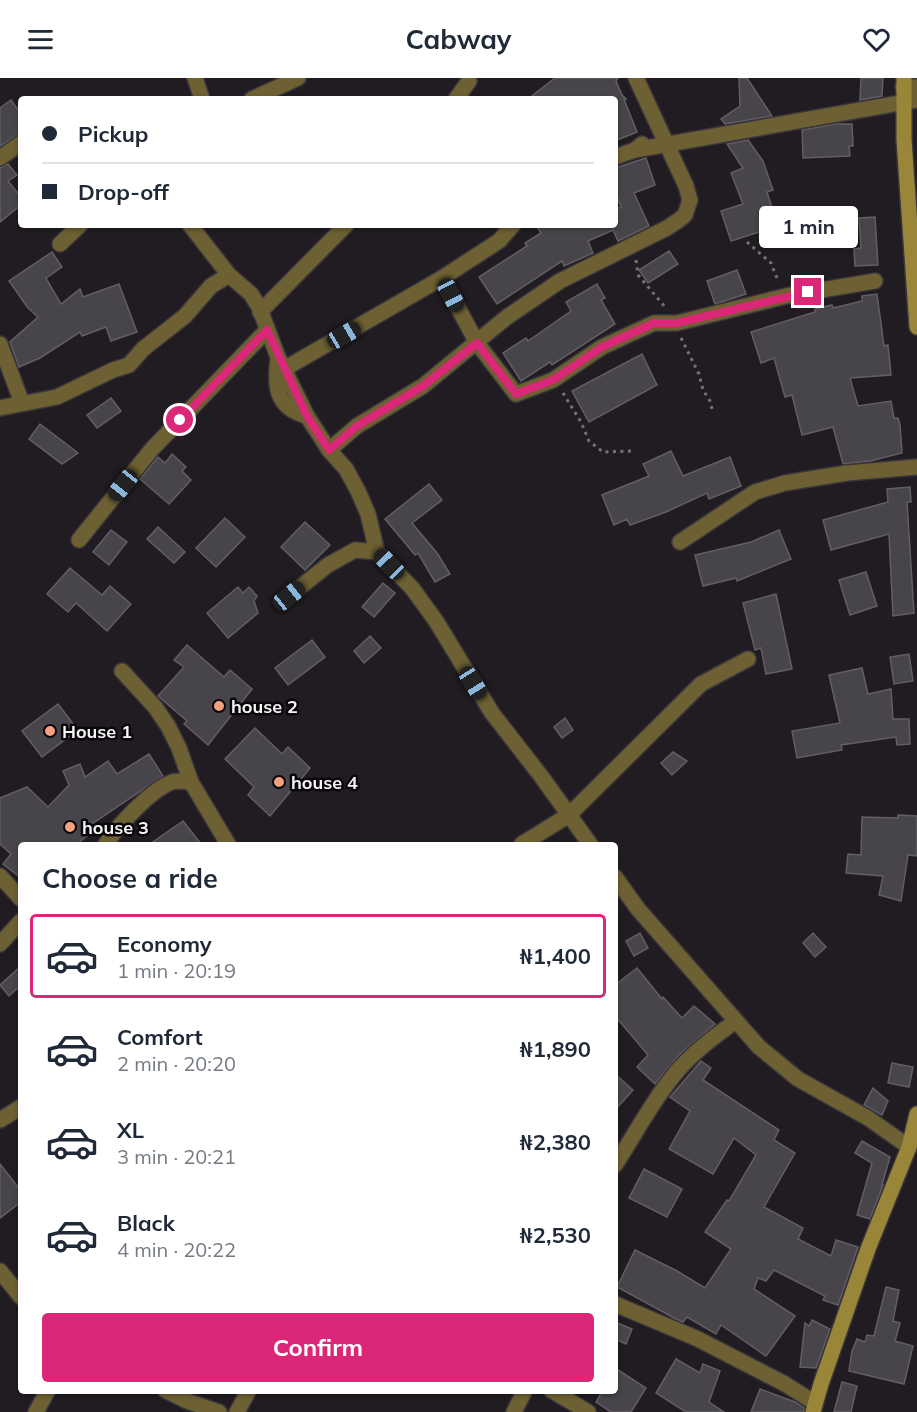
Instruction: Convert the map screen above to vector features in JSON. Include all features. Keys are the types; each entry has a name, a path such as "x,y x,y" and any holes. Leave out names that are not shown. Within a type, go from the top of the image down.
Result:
{"street":[{"path":"195,78 201,96"},
{"path":"259,96 298,78"},
{"path":"329,450 357,426 423,386 507,317 560,281 667,228 685,215 690,201 686,186 636,78"},
{"path":"458,96 469,81"},
{"path":"908,84 904,140 917,327"},
{"path":"618,156 635,150 917,100"},
{"path":"635,150 661,129"},
{"path":"0,158 18,145"},
{"path":"60,244 77,228"},
{"path":"192,228 229,275 251,294 307,416 329,450 346,470 358,491 368,514 377,552 412,588 436,621 492,713 589,842"},
{"path":"260,312 343,228"},
{"path":"281,363 442,278 499,242 511,228"},
{"path":"0,408 57,397 113,370 129,365 143,349 185,316 211,286 229,275"},
{"path":"442,278 477,343 516,394 553,380 602,347 654,323 677,323 786,296 875,282"},
{"path":"79,540 152,449 267,330"},
{"path":"0,344 22,403"},
{"path":"680,542 755,492 785,483 847,473 917,467"},
{"path":"289,596 328,565 356,550 377,552"},
{"path":"525,842 569,815 701,684 748,658"},
{"path":"122,671 155,707 168,726 179,748 191,782 227,842"},
{"path":"107,842 126,818 162,787 174,781 191,782"},
{"path":"0,876 18,896"},
{"path":"618,881 638,909 759,1047 798,1079 868,1118 909,1147"},
{"path":"0,944 18,924"},
{"path":"618,1160 655,1101 678,1070 703,1044 736,1022"},
{"path":"0,1120 18,1109"},
{"path":"618,1305 698,1339 785,1384 814,1408 868,1250 909,1147 917,1114"},
{"path":"0,1271 18,1293"},
{"path":"36,1412 46,1394"},
{"path":"173,1394 219,1412"},
{"path":"237,1412 247,1394"},
{"path":"514,1412 523,1394"},
{"path":"558,1394 588,1412"}],"path":[{"path":"747,242 771,263 786,296"},
{"path":"553,380 573,407 589,441 603,452 633,451"}],"building":[{"path":"555,78 618,78 616,81 626,99 624,99 637,132 618,140 618,96 532,96"},
{"path":"739,78 747,78 772,116 725,124 721,119 740,106"},
{"path":"861,78 883,78 882,96 860,100"},
{"path":"11,100 18,110 18,135 0,146 0,108"},
{"path":"836,124 852,124 853,146 849,146 850,156 803,158 802,130"},
{"path":"748,140 763,161 773,190 767,192 778,226 731,241 721,211 743,204 731,173 743,168 727,144"},
{"path":"646,158 655,185 634,193 649,226 618,241 613,230 588,241 593,253 564,266 562,261 497,304 479,277 527,246 525,243 541,233 538,228 618,228 618,208 621,207 618,199 618,167"},
{"path":"8,164 17,175 8,181 18,193 18,207 0,222 0,168"},
{"path":"875,217 878,265 855,266 854,249 861,248 859,218"},
{"path":"669,251 678,264 648,283 639,270"},
{"path":"52,252 62,267 46,278 61,304 80,289 83,297 119,284 137,332 111,341 106,327 82,336 80,332 40,358 19,367 10,342 38,317 28,308 9,281"},
{"path":"737,270 746,294 715,304 707,281"},
{"path":"597,284 605,298 601,300 615,324 552,365 550,362 521,381 503,353 526,338 528,341 571,311 566,302"},
{"path":"877,294 884,346 888,345 891,375 850,378 858,406 891,401 894,418 898,418 900,425 902,453 870,461 843,464 833,427 802,435 792,395 785,397 774,358 761,363 751,332 815,312 815,309 832,305 833,308 862,301 862,296"},
{"path":"642,354 657,385 589,422 572,391"},
{"path":"111,398 121,411 97,428 87,415"},
{"path":"40,424 78,453 62,464 29,439"},
{"path":"671,451 683,476 730,457 741,486 709,499 707,493 666,512 630,525 627,519 614,525 602,495 649,476 643,464"},
{"path":"172,454 186,467 182,471 191,480 169,504 140,479 158,457 165,463"},
{"path":"429,484 442,500 412,523 437,553 450,574 435,582 418,553 415,555 385,519"},
{"path":"910,487 911,502 907,502 914,613 893,616 889,534 831,550 823,520 888,502 887,489"},
{"path":"225,518 245,537 216,567 196,548"},
{"path":"305,522 330,545 305,570 281,547"},
{"path":"158,527 185,552 174,563 147,539"},
{"path":"111,530 127,542 109,565 93,552"},
{"path":"779,530 791,559 737,581 736,578 703,586 695,555 751,542"},
{"path":"70,568 102,595 110,586 131,604 107,631 76,603 68,612 47,594"},
{"path":"866,572 877,606 850,615 839,580"},
{"path":"383,583 395,593 374,617 362,607"},
{"path":"238,587 243,593 249,587 257,596 254,601 258,613 228,638 207,613"},
{"path":"776,594 792,669 766,674 761,648 755,650 743,603"},
{"path":"370,636 381,648 364,663 354,651"},
{"path":"312,640 325,657 288,685 275,668"},
{"path":"187,645 224,677 230,670 252,689 208,745 184,724 187,721 158,696 184,667 174,660"},
{"path":"909,654 913,681 894,684 890,657"},
{"path":"862,668 868,694 891,689 893,719 909,719 910,744 897,745 896,737 841,745 842,750 797,758 792,731 840,723 829,675"},
{"name":"House 1","path":"58,704 78,730 42,757 22,731"},
{"path":"565,718 573,730 562,738 554,727"},
{"path":"255,728 282,754 288,747 310,768 270,816 248,795 254,787 225,759"},
{"path":"673,752 687,761 672,775 661,763"},
{"path":"149,754 163,776 89,826 93,831 79,842 18,842 18,876 3,864 11,854 0,844 0,798 27,787 48,807 69,785 63,771 80,764 85,777 108,761 117,774"},
{"path":"898,815 917,816 917,856 908,855 901,901 879,895 883,876 846,873 848,854 861,855 862,817 898,818"},
{"path":"183,821 199,842 153,842"},
{"path":"640,933 648,948 634,956 626,941"},
{"path":"813,933 826,947 815,957 803,943"},
{"path":"637,968 662,999 663,997 682,1018 694,1006 715,1024 679,1055 655,1084 637,1067 648,1055 618,1020 618,983"},
{"path":"18,969 18,988 9,996 0,985"},
{"path":"701,1061 711,1068 703,1080 779,1130 774,1140 795,1153 764,1207 803,1228 798,1239 831,1256 836,1240 858,1247 838,1305 823,1300 825,1296 774,1270 766,1281 758,1278 754,1289 795,1316 766,1356 721,1325 716,1334 687,1317 683,1322 618,1288 635,1250 705,1288 731,1249 705,1232 727,1200 729,1201 756,1155 734,1138 713,1174 669,1149 690,1111 670,1097"},
{"path":"892,1063 913,1067 909,1087 888,1083"},
{"path":"618,1077 633,1090 618,1107"},
{"path":"873,1088 888,1101 882,1115 864,1105"},
{"path":"862,1141 890,1157 883,1185 870,1219 857,1215 872,1163 855,1153"},
{"path":"0,1164 18,1187 18,1204 0,1218"},
{"path":"644,1169 682,1189 667,1217 629,1198"},
{"path":"886,1287 899,1290 893,1321 900,1323 895,1341 913,1346 904,1384 849,1371 852,1351 857,1339 865,1342 867,1335 874,1336"},
{"path":"812,1320 830,1329 816,1368 800,1367 805,1323 809,1326"},
{"path":"618,1323 632,1329 626,1344 618,1340"},
{"path":"676,1359 700,1373 703,1364 720,1371 709,1402 724,1412 686,1412 656,1393"},
{"path":"618,1370 646,1388 631,1412 611,1412 596,1402 601,1394 618,1394"},
{"path":"842,1382 857,1386 851,1412 834,1412"},
{"path":"760,1389 795,1402 804,1408 804,1412 751,1412"}],"place":[{"name":"house 2","path":"219,706"},
{"name":"House 1","path":"50,731"},
{"name":"house 4","path":"279,782"},
{"name":"house 3","path":"70,827"}],"route":[{"path":"180,420 267,330 307,416 329,450 357,426 423,386 477,343 516,394 553,380 602,347 654,323 677,323 808,292"}]}
